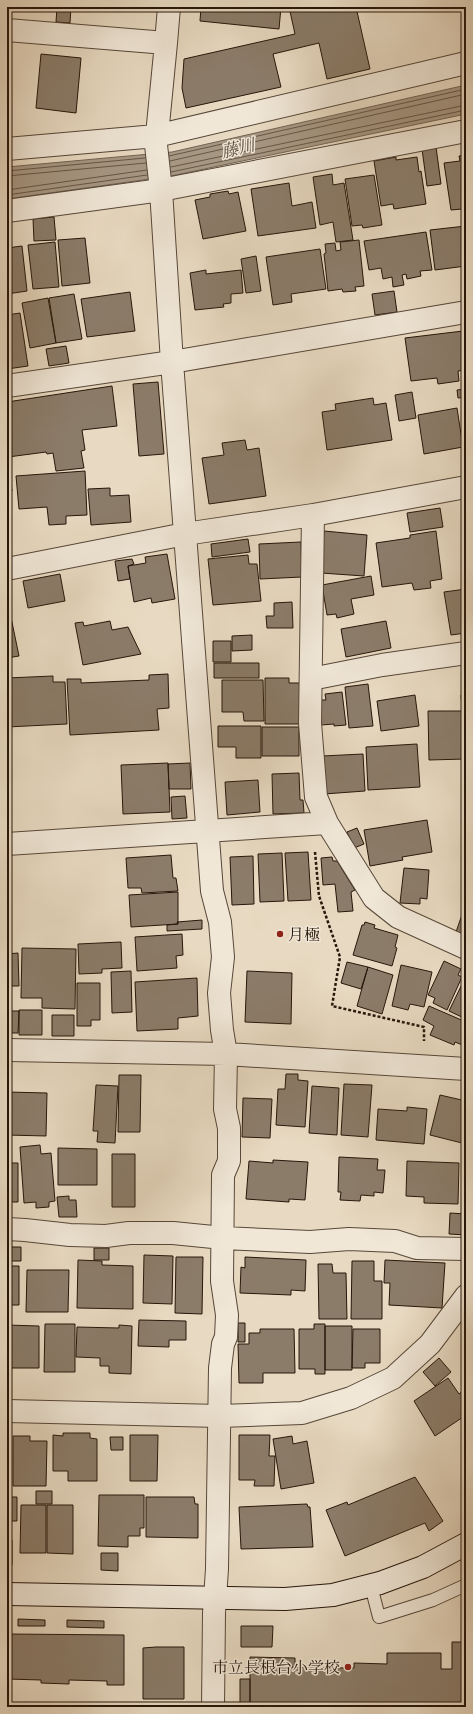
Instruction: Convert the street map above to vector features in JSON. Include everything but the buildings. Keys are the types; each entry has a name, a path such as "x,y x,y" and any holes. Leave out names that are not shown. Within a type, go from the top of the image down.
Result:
{"street":[{"path":"169,7 156,141 207,831 212,891 220,922 223,957 219,993 226,1054 225,1109 229,1128 229,1161 223,1175 222,1281 227,1323 220,1368 213,1707"},
{"path":"7,30 166,43"},
{"path":"7,149 156,141 466,63"},
{"path":"7,211 160,186 466,132"},
{"path":"7,386 172,362 466,312"},
{"path":"7,569 185,534 313,514 466,487"},
{"path":"313,514 310,723 319,824 374,898 398,917 466,948"},
{"path":"311,679 382,665 466,653"},
{"path":"7,844 319,824"},
{"path":"7,1050 226,1054 466,1069"},
{"path":"7,1229 70,1235 106,1236 129,1233 173,1233 223,1238 310,1242 349,1239 395,1241 417,1248 466,1249"},
{"path":"7,1411 220,1416 302,1413 351,1398 394,1378 430,1344 466,1296"},
{"path":"7,1594 285,1599 333,1595 371,1586 423,1567 466,1544"}],"lane":[{"path":"371,1586 379,1617 433,1600 466,1585"}],"path":[{"path":"319,824 319,896 340,957 332,1006 424,1027 424,1066"}],"water":[{"name":"藤川","path":"466,85 466,114 171,176 7,199 7,167 172,152"}],"place":[{"name":"月極","path":"280,934"},
{"name":"市立長根台小学校","path":"348,1667"}]}
